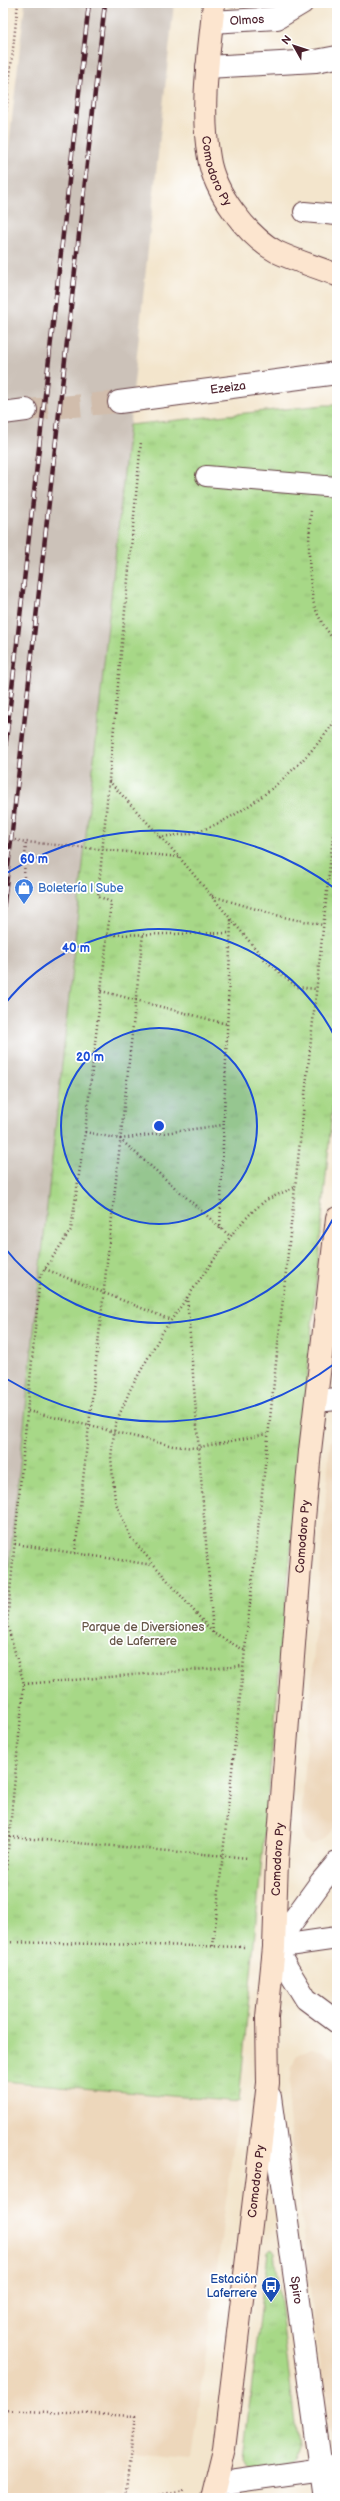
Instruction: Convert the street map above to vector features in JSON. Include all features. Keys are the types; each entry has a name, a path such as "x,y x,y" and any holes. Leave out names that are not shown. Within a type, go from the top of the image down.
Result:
{"main road":[{"name":"Comodoro Py","path":"213,13 207,67 209,159 220,188 236,216 252,233 277,251 337,275"},
{"name":"Comodoro Py","path":"214,2491 224,2449 268,2083 267,2016 274,1947 277,1861 302,1542 316,1401 337,1218"}],"street":[{"name":"Olmos","path":"213,13 277,18 302,3"},
{"path":"207,67 316,61 337,57"},
{"name":"Ezeiza","path":"120,402 337,373"},
{"path":"3,413 26,410"},
{"path":"316,1401 337,1398"},
{"path":"274,1947 321,1882 337,1863"},
{"path":"274,1947 337,1938"},
{"path":"274,1947 306,1999 337,2022"},
{"name":"Spiro","path":"268,2083 329,2468 324,2498"},
{"path":"214,2491 329,2468"}],"lane":[{"path":"304,212 337,215"},
{"path":"206,476 337,487"}],"path":[{"path":"3,139 18,3"},
{"path":"3,97 8,97"},
{"path":"3,1901 24,1684 7,1624 40,1276 70,1230 85,1132 101,991 111,902 98,896 141,442"},
{"path":"314,485 308,536 314,604 325,628 337,644"},
{"path":"159,837 188,834 221,821 254,802 295,770 323,738 337,718"},
{"path":"109,781 179,857 265,960 297,987 316,989"},
{"path":"213,1946 221,1856 337,799"},
{"path":"3,838 26,842 179,857"},
{"path":"23,893 26,842"},
{"path":"211,896 283,917 323,925"},
{"path":"220,1229 231,920"},
{"path":"107,935 231,933"},
{"path":"75,1553 143,934"},
{"path":"101,991 227,1024"},
{"path":"85,1132 120,1139 223,1125"},
{"path":"120,1139 220,1229 231,1237"},
{"path":"244,1650 213,1633 131,1538 115,1501 111,1457 114,1432 130,1390 171,1320 231,1237 252,1212 266,1200 294,1187"},
{"path":"45,1269 171,1320"},
{"path":"188,1297 213,1633"},
{"path":"28,1411 172,1446 199,1447 268,1434"},
{"path":"15,1544 154,1565"},
{"path":"24,1684 242,1666"},
{"path":"10,1837 277,1861"},
{"path":"3,1942 274,1947"},
{"path":"3,2410 135,2416 125,2498"},
{"path":"144,2498 214,2491"}],"shaded area":[{"path":"25,3 174,3 3,1626 3,198"},
{"path":"337,1431 337,1825 324,1839 312,1845 305,1841 302,1833 301,1820 330,1442"},
{"path":"311,2048 324,2051 337,2061 337,2441 327,2427 288,2108 292,2066 296,2056"},
{"path":"3,2081 239,2102 192,2460 129,2455 122,2492 105,2491 104,2498 3,2498"}],"green space":[{"name":"Parque de Diversiones de Laferrere","path":"324,405 337,405 337,1059 239,2102 3,2081 3,1626 129,425"},
{"path":"271,2249 274,2253 298,2447 294,2458 287,2464 257,2469 251,2467 243,2457 268,2252"}],"tunnel":[{"path":"26,410 119,402"}],"railway":[{"path":"3,768 89,3"},
{"path":"3,912 105,3"}],"place":[{"name":"Boletería | Sube","path":"24,905"},
{"name":"Estación Laferrere","path":"271,2303"}]}
